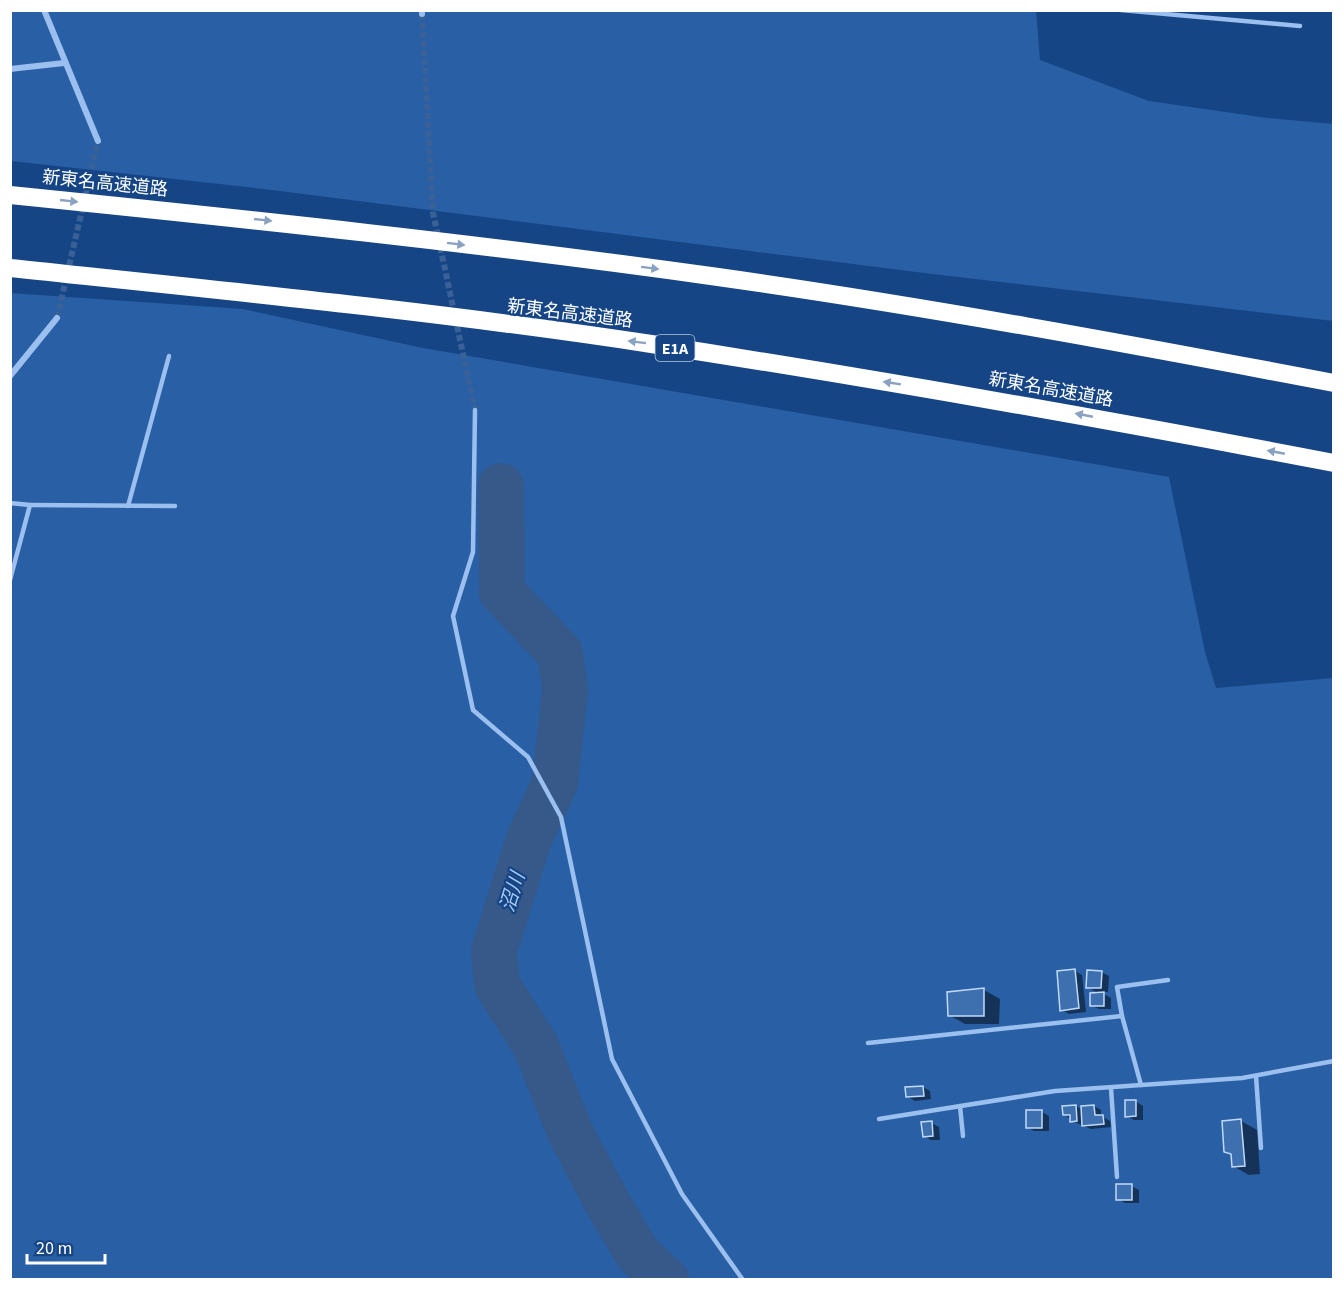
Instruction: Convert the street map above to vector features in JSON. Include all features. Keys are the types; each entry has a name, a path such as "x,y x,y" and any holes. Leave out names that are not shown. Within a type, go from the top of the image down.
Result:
{"highway":[{"name":"新東名高速道路","path":"10,195 312,225 718,277 1086,336 1334,383"},
{"name":"新東名高速道路","path":"10,268 291,297 655,345 1056,410 1334,463"}],"street":[{"path":"44,10 98,141"},
{"path":"10,69 64,63"},
{"path":"10,376 57,318"}],"lane":[{"path":"1121,10 1300,26"},
{"path":"128,506 169,356"},
{"path":"475,410 473,552 453,616 472,710 528,757 561,817 612,1059 682,1194 743,1280"},
{"path":"10,503 175,506"},
{"path":"10,580 30,505"},
{"path":"1141,1085 1122,1016 1117,987 1168,980"},
{"path":"868,1043 1122,1016"},
{"path":"879,1119 1055,1091 1256,1076 1334,1061"},
{"path":"1256,1076 1261,1148"},
{"path":"1111,1088 1117,1177"},
{"path":"960,1106 963,1137"}],"shaded area":[{"path":"11,11 1036,11 1040,60 1149,101 1267,118 1333,124 1333,321 924,273 264,189 11,161"},
{"path":"10,293 243,309 423,348 1169,477 1205,652 1216,688 1333,678 1333,1279 11,1279"}],"building":[{"path":"1075,969 1079,1008 1060,1011 1057,971"},
{"path":"1087,970 1102,971 1101,988 1086,988"},
{"path":"984,988 984,1016 948,1016 947,992"},
{"path":"1104,992 1104,1006 1090,1006 1090,993"},
{"path":"923,1086 924,1096 906,1097 905,1087"},
{"path":"1125,1100 1136,1100 1136,1116 1125,1117"},
{"path":"1076,1105 1077,1121 1070,1122 1070,1115 1063,1115 1062,1106"},
{"path":"1094,1105 1095,1115 1103,1115 1104,1124 1082,1126 1081,1106"},
{"path":"1026,1110 1042,1110 1042,1128 1026,1128"},
{"path":"1241,1119 1245,1166 1232,1167 1231,1154 1224,1152 1222,1121"},
{"path":"932,1121 933,1136 923,1137 921,1122"},
{"path":"1116,1184 1132,1184 1132,1200 1116,1200"}],"waterway":[{"name":"沼川","path":"501,486 502,592 560,653 565,690 555,783 529,839 494,951 497,985 536,1046 570,1132 607,1202 637,1253 666,1280"}],"tunnel":[{"path":"422,14 433,213 475,410"},
{"path":"57,318 98,141"}]}
